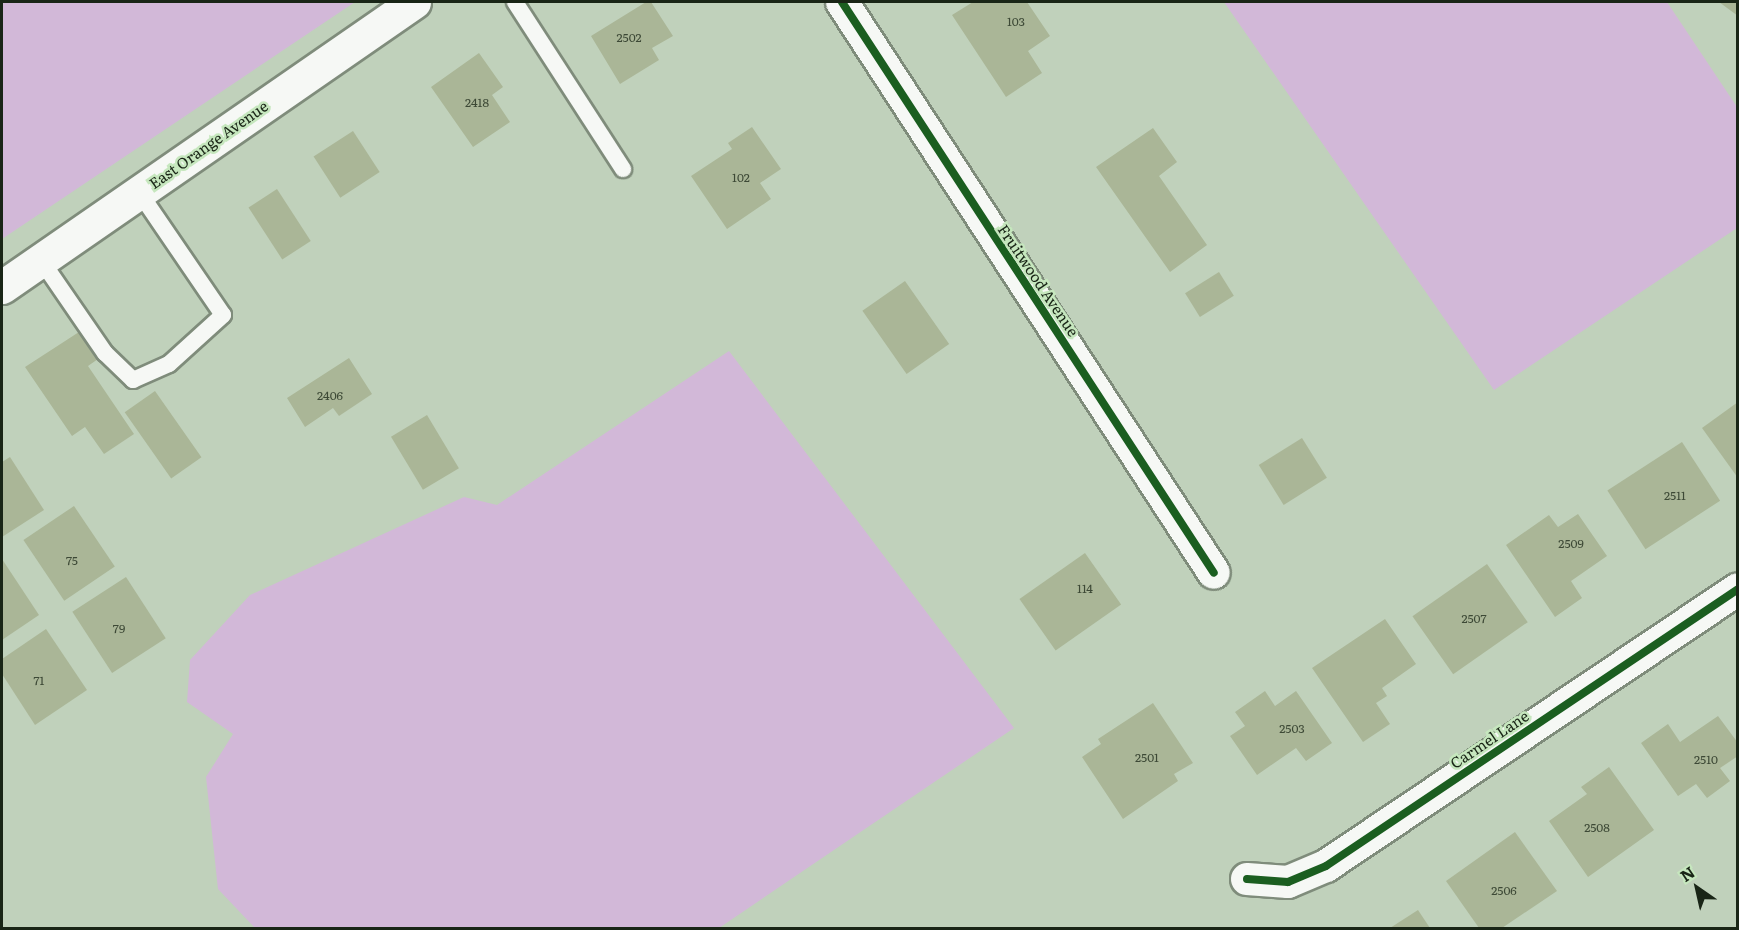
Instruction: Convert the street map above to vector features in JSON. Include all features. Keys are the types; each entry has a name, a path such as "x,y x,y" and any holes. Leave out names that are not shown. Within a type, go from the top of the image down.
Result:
{"main road":[{"name":"East Orange Avenue","path":"2,287 414,2"}],"street":[{"name":"Fruitwood Avenue","path":"842,2 1214,573"},
{"name":"Carmel Lane","path":"1247,879 1288,882 1326,866 1737,589"}],"lane":[{"path":"515,2 623,169"},
{"path":"41,260 105,353 133,380 169,364 223,315 139,192"}],"shaded area":[{"path":"2,2 355,2 2,239"},
{"path":"1224,2 1667,2 1737,107 1737,228 1494,390"},
{"path":"729,351 1014,728 719,928 255,928 218,889 206,777 233,734 187,702 190,660 250,595 464,497 497,505"}],"building":[{"path":"646,2 651,2 673,36 652,48 659,60 620,84 591,36"},
{"path":"973,2 1027,2 1050,36 1028,51 1042,73 1006,97 952,15"},
{"path":"1719,2 1738,2 1738,16"},
{"path":"479,53 503,87 492,95 510,122 473,147 431,87"},
{"path":"752,127 781,169 760,183 771,199 727,229 691,176 732,149 728,143"},
{"path":"1153,128 1177,162 1159,176 1207,245 1170,272 1096,167"},
{"path":"353,131 380,172 340,198 314,157"},
{"path":"277,189 311,241 282,260 248,208"},
{"path":"1219,272 1234,296 1200,317 1185,293"},
{"path":"905,281 949,344 907,374 862,311"},
{"path":"79,332 98,359 88,366 134,434 104,454 85,427 72,436 25,367"},
{"path":"349,358 372,394 339,416 333,408 305,427 287,398"},
{"path":"155,391 201,457 171,479 125,412"},
{"path":"1738,402 1738,478 1702,428"},
{"path":"427,415 459,468 423,490 391,437"},
{"path":"1302,438 1327,478 1284,505 1259,465"},
{"path":"1682,442 1720,501 1645,549 1607,490"},
{"path":"10,457 44,510 2,537 2,462"},
{"path":"74,506 115,567 64,601 23,540"},
{"path":"1578,514 1607,556 1571,581 1582,598 1555,617 1506,545 1549,515 1558,527"},
{"path":"1085,553 1121,605 1056,650 1019,599"},
{"path":"2,559 39,615 2,640"},
{"path":"1487,564 1528,622 1453,674 1412,616"},
{"path":"126,577 166,638 112,673 72,612"},
{"path":"1385,619 1416,664 1382,688 1387,696 1376,703 1390,724 1363,742 1312,668"},
{"path":"46,629 87,690 35,725 2,674 2,659"},
{"path":"1265,691 1275,706 1296,691 1332,743 1306,761 1296,748 1257,775 1230,736 1245,726 1235,712"},
{"path":"1153,703 1193,763 1174,774 1178,781 1123,819 1082,757 1101,744 1098,739"},
{"path":"1718,716 1738,743 1738,756 1720,768 1730,781 1707,798 1696,784 1678,796 1641,743 1668,724 1680,742"},
{"path":"1609,767 1654,830 1588,877 1549,821 1587,794 1581,787"},
{"path":"1515,832 1557,891 1502,928 1479,928 1446,881"},
{"path":"1418,910 1430,928 1390,928"}],"cycle path":[{"path":"842,2 1214,573"},
{"path":"1247,879 1288,882 1326,866 1738,589"}]}
